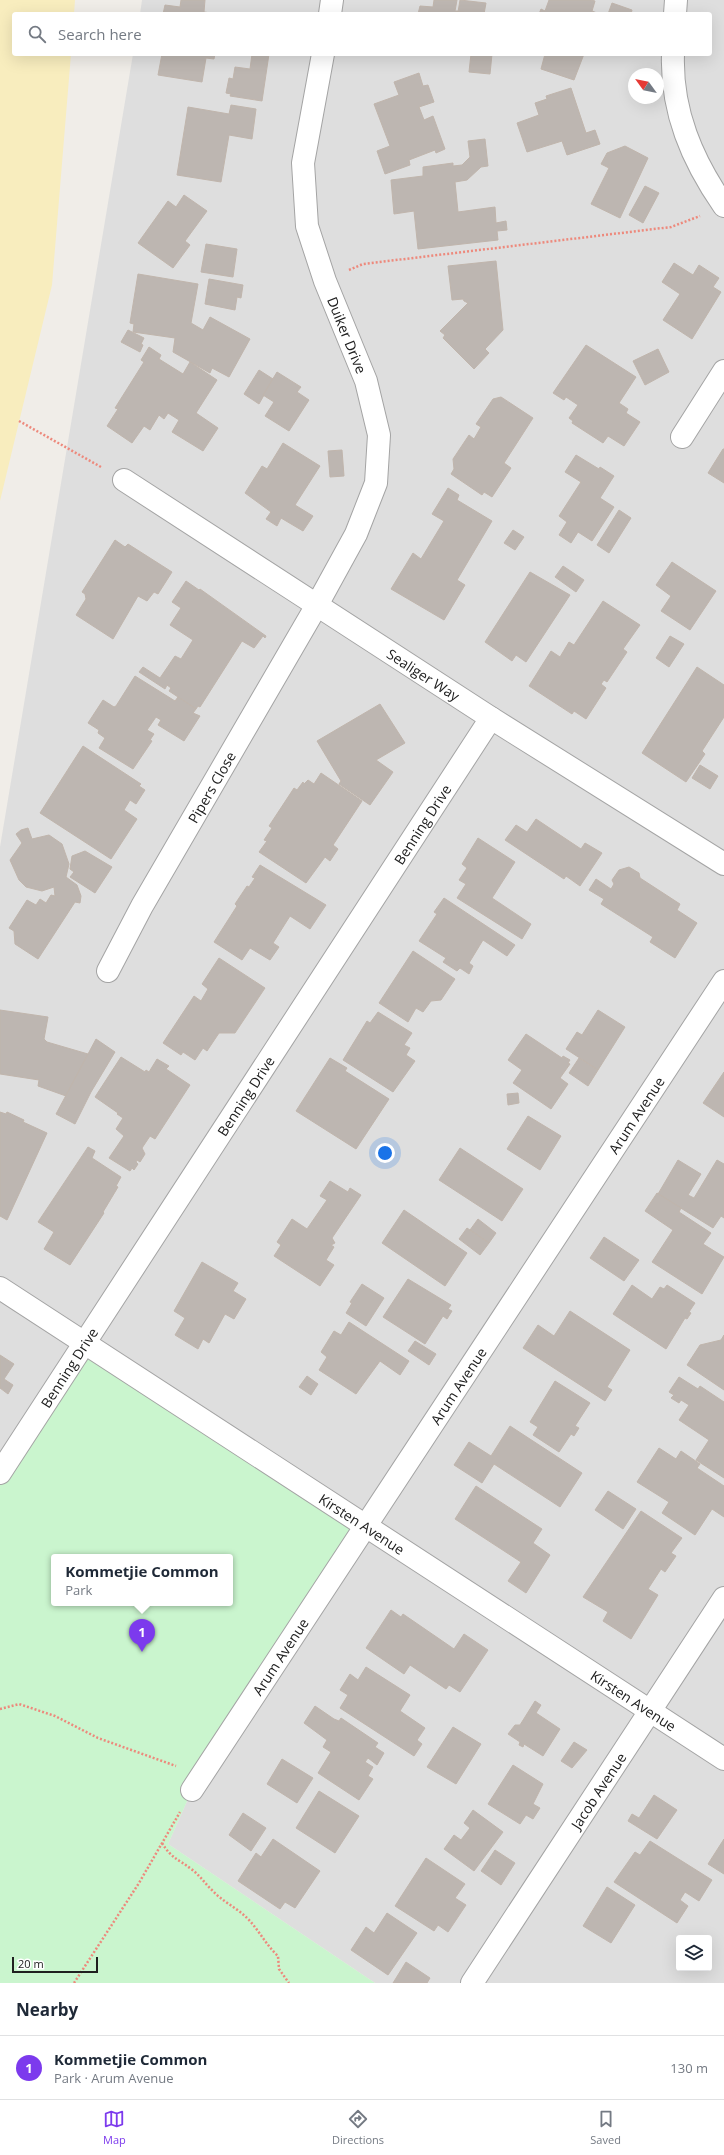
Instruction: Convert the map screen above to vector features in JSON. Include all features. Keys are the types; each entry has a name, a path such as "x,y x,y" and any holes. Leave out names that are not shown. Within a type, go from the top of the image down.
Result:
{"street":[{"path":"330,12 332,0"},
{"path":"675,12 676,0"},
{"name":"Duiker Drive","path":"317,605 356,534 376,483 379,435 366,381 325,281 307,226 303,163 323,56"},
{"path":"673,56 672,75 682,127 704,177 724,206"},
{"path":"682,437 724,371"},
{"name":"Sealiger Way","path":"124,480 491,718 724,864"},
{"name":"Pipers Close","path":"108,971 142,906 317,605"},
{"name":"Benning Drive","path":"0,1473 491,718"},
{"name":"Arum Avenue","path":"196,1784 724,980"},
{"name":"Kirsten Avenue","path":"0,1288 724,1759"},
{"name":"Jacob Avenue","path":"472,1983 724,1598"}],"path":[{"path":"325,281 363,264 671,228 704,215"},
{"path":"19,421 124,480"},
{"path":"0,1710 19,1704 55,1716 98,1738 178,1767 196,1784 139,1883 74,1983"},
{"path":"162,1843 171,1857 204,1879 212,1891 244,1915 257,1928 270,1949 278,1956 279,1968 289,1983"}],"shaded area":[{"path":"142,0 724,0 724,1983 375,1983 168,1844 192,1790 366,1526 0,1473 0,847 133,56 712,56 712,12 140,12"}],"sand":[{"path":"0,0 75,0 74,12 12,12 12,56 71,56 52,285 0,501"}],"green space":[{"path":"85,1343 366,1526 192,1790 168,1844 375,1983 0,1983 0,1473"}],"building":[{"path":"181,0 205,0 204,12 163,12 165,5 180,7"},
{"path":"434,0 457,0 455,11 458,11 418,12 420,6 433,7"},
{"path":"460,0 486,3 484,12 458,12"},
{"path":"549,0 595,1 592,11 594,12 540,12 541,9 545,11"},
{"path":"612,3 632,10 632,12 609,12"},
{"path":"162,56 215,56 214,59 206,58 202,82 158,75"},
{"path":"252,56 269,56 262,101 230,96 231,94 226,93 229,78 233,79 235,67 250,69"},
{"path":"471,56 492,56 490,74 469,72"},
{"path":"544,56 583,56 574,80 541,69"},
{"path":"419,73 423,86 428,85 434,102 419,107 424,120 433,116 445,149 436,153 435,150 409,160 410,165 385,174 377,151 390,146 374,104 399,95 394,82"},
{"path":"571,88 586,133 595,130 600,144 567,155 562,141 527,152 517,123 539,115 535,103 547,99 546,96"},
{"path":"231,105 256,109 252,139 229,135 221,182 177,175 188,107 229,114"},
{"path":"485,139 488,166 481,167 467,180 455,182 458,212 495,207 496,223 506,221 507,230 497,231 498,240 418,249 414,211 394,214 391,180 423,176 423,167 453,163 453,166 462,165 470,157 468,141"},
{"path":"625,146 648,158 620,218 591,204 609,168 601,164 607,153"},
{"path":"645,186 659,193 643,223 629,215"},
{"path":"184,195 207,211 185,241 190,245 173,268 138,243 168,201 176,207"},
{"path":"206,244 237,249 233,277 201,272"},
{"path":"496,261 503,330 485,349 489,353 474,369 443,338 445,335 440,331 468,303 463,299 452,300 448,266"},
{"path":"674,263 693,275 699,265 719,278 713,287 721,292 692,339 663,320 680,294 662,282"},
{"path":"138,274 198,284 191,323 203,330 210,317 250,339 229,377 212,368 210,373 173,352 175,338 133,332 134,324 130,323"},
{"path":"209,279 243,285 241,298 237,297 235,310 205,304"},
{"path":"128,330 144,338 141,344 143,345 140,352 121,342"},
{"path":"586,345 636,377 619,403 628,409 626,413 640,422 624,446 608,436 603,443 572,423 573,421 569,418 578,405 566,397 564,400 553,393"},
{"path":"149,347 161,355 159,359 183,374 190,362 217,380 196,413 218,428 203,451 172,432 179,420 168,413 164,419 159,415 150,430 144,426 132,443 107,426 118,409 115,408 144,362 141,360"},
{"path":"658,349 669,372 645,385 633,361"},
{"path":"259,370 273,379 259,404 244,394"},
{"path":"277,372 301,387 297,392 309,400 289,431 265,416 274,402 263,395"},
{"path":"501,397 533,418 504,463 511,468 492,497 484,492 482,495 451,474 454,469 453,459 469,435 474,439 481,427 476,424 493,399"},
{"path":"283,443 320,466 295,505 313,516 303,531 281,518 277,526 266,519 271,512 245,493 262,466 267,469"},
{"path":"724,449 724,483 708,473"},
{"path":"342,450 344,476 330,477 328,451"},
{"path":"576,455 614,476 600,498 614,507 592,541 578,532 571,543 559,535 567,522 559,516 581,482 565,472"},
{"path":"448,488 459,495 457,500 492,521 457,580 465,585 444,620 391,589 413,553 421,559 444,521 432,514"},
{"path":"619,510 631,518 609,553 597,545"},
{"path":"513,530 524,537 515,550 504,543"},
{"path":"115,540 125,547 128,544 172,572 158,594 154,592 147,601 138,596 113,639 76,615 86,599 85,594 82,592"},
{"path":"672,562 716,591 690,630 661,611 671,596 656,585"},
{"path":"563,566 584,580 576,592 555,577"},
{"path":"530,572 570,595 526,662 516,655 512,661 485,642"},
{"path":"186,581 199,590 200,589 266,636 265,638 263,636 254,648 242,641 200,707 198,706 196,709 169,691 171,688 167,685 165,689 139,672 143,667 160,678 175,656 181,659 193,640 170,625 181,608 172,602"},
{"path":"603,601 640,625 623,649 627,652 607,682 604,680 601,684 606,688 586,719 574,711 572,714 529,686 551,651 560,657 569,642 574,645"},
{"path":"670,636 684,644 669,667 656,658"},
{"path":"697,667 724,685 724,717 702,751 705,754 686,782 642,753"},
{"path":"135,676 175,701 178,697 196,709 193,713 200,716 184,741 158,725 161,720 156,717 147,730 154,734 150,740 152,741 133,769 99,748 105,738 98,733 99,730 88,723 103,700 114,707 116,706"},
{"path":"380,704 405,743 376,760 393,772 370,805 339,784 341,781 317,741"},
{"path":"83,746 141,784 139,786 145,790 136,804 130,800 124,810 137,819 111,859 40,813"},
{"path":"700,765 718,776 710,789 692,778"},
{"path":"321,773 362,801 333,845 338,849 330,861 325,857 306,883 259,852 267,841 264,840 272,828 269,826 294,788 297,790 303,782 304,784 308,780 314,784"},
{"path":"536,819 581,849 585,843 602,853 580,886 566,876 564,879 505,840 516,825 527,832"},
{"path":"28,828 32,839 49,835 62,844 69,864 66,877 77,885 81,896 80,903 75,902 38,959 15,944 14,931 9,928 27,900 36,905 40,899 46,903 51,895 55,896 54,887 42,891 26,887 19,880 10,860 22,843 16,834 21,830"},
{"path":"478,838 515,862 492,898 531,924 522,939 457,898 466,884 459,880 467,868 462,864"},
{"path":"85,851 112,867 95,893 70,877 74,872 70,869 72,856"},
{"path":"260,865 326,905 310,929 290,916 273,943 279,947 270,960 250,948 242,960 214,942 237,906 235,904 247,886 249,887 255,878 252,877"},
{"path":"629,867 639,873 640,878 680,904 677,910 697,923 675,958 650,942 653,937 601,904 604,899 589,890 596,879 611,889 614,884 612,880 619,870"},
{"path":"444,898 515,945 507,956 483,940 469,963 473,966 469,974 460,968 457,971 443,962 446,958 419,941 437,914 434,912"},
{"path":"413,951 455,979 441,1000 431,1001 423,1012 416,1008 408,1022 379,1003"},
{"path":"219,958 265,988 235,1033 219,1033 207,1051 203,1048 195,1060 183,1052 181,1055 163,1043 194,996 201,1001 208,989 202,984"},
{"path":"0,1010 48,1017 44,1039 47,1042 88,1054 66,1096 38,1086 39,1080 0,1074"},
{"path":"598,1010 625,1027 598,1070 566,1049 577,1032 582,1035"},
{"path":"378,1012 412,1033 404,1045 410,1048 406,1055 415,1061 393,1092 343,1060 367,1021 370,1023"},
{"path":"526,1034 562,1058 563,1056 570,1060 568,1063 570,1064 560,1078 568,1084 551,1109 513,1083 522,1070 508,1060"},
{"path":"96,1039 115,1052 91,1092 75,1124 56,1114"},
{"path":"121,1057 145,1072 146,1070 149,1072 157,1059 169,1066 166,1069 190,1085 155,1139 150,1136 142,1148 145,1154 140,1162 137,1160 136,1162 138,1164 134,1170 132,1168 130,1171 109,1158 124,1136 116,1129 123,1118 95,1097"},
{"path":"330,1058 347,1068 345,1071 389,1099 356,1149 296,1111"},
{"path":"579,1058 598,1070 588,1086 569,1073"},
{"path":"724,1072 724,1117 703,1103"},
{"path":"518,1093 519,1103 508,1105 507,1094"},
{"path":"0,1112 6,1114 7,1112 24,1120 23,1122 47,1133 7,1220 0,1216"},
{"path":"528,1116 561,1136 540,1170 507,1149"},
{"path":"88,1147 95,1151 92,1158 121,1177 116,1186 118,1187 103,1212 104,1213 70,1265 44,1249 54,1232 38,1222"},
{"path":"460,1148 523,1189 502,1221 439,1180"},
{"path":"678,1160 701,1174 688,1195 694,1198 717,1160 724,1164 724,1218 721,1216 713,1228 658,1194"},
{"path":"330,1181 348,1192 350,1188 361,1195 332,1238 335,1243 331,1245 334,1247 326,1260 334,1265 320,1286 274,1256 281,1245 277,1242 292,1219 307,1229 327,1200 320,1196"},
{"path":"657,1193 681,1208 679,1212 711,1233 703,1244 724,1257 702,1294 652,1262 673,1230 645,1211"},
{"path":"404,1210 467,1253 445,1286 382,1243"},
{"path":"478,1219 496,1233 489,1243 470,1230"},
{"path":"467,1228 489,1243 480,1255 459,1239"},
{"path":"604,1237 639,1260 624,1281 590,1258"},
{"path":"202,1262 238,1283 233,1291 246,1299 234,1319 225,1314 209,1343 203,1339 198,1349 175,1335 185,1318 174,1311"},
{"path":"408,1279 451,1305 448,1309 452,1311 447,1319 443,1316 425,1344 383,1317"},
{"path":"362,1284 384,1298 366,1326 346,1313 352,1303 350,1302"},
{"path":"632,1285 652,1299 660,1287 664,1289 667,1285 695,1303 689,1312 691,1313 687,1319 685,1318 666,1349 613,1314"},
{"path":"570,1311 630,1350 607,1387 612,1390 605,1401 523,1348 538,1325 554,1336"},
{"path":"349,1322 409,1361 400,1375 380,1361 356,1394 319,1370 327,1357 321,1352 334,1331 341,1335"},
{"path":"724,1335 724,1390 687,1365 700,1345 721,1340"},
{"path":"415,1341 436,1354 429,1365 408,1351"},
{"path":"0,1355 14,1364 4,1379 13,1385 8,1394 0,1388"},
{"path":"307,1376 318,1384 311,1395 299,1387"},
{"path":"679,1377 698,1389 700,1386 724,1402 724,1478 696,1460 709,1440 679,1420 689,1405 681,1400 679,1403 671,1398 674,1395 669,1392"},
{"path":"555,1381 590,1403 575,1426 579,1428 574,1436 571,1434 559,1452 533,1435 538,1427 530,1422"},
{"path":"510,1426 582,1473 560,1507 494,1464 482,1483 454,1465 469,1442 491,1456"},
{"path":"659,1448 676,1459 681,1451 700,1464 697,1468 724,1486 724,1517 712,1509 695,1535 662,1513 669,1502 637,1482"},
{"path":"476,1486 542,1529 533,1543 550,1555 526,1593 508,1581 521,1562 455,1519"},
{"path":"608,1491 636,1509 623,1529 595,1510"},
{"path":"641,1511 682,1538 671,1553 676,1556 665,1572 661,1569 648,1589 658,1595 631,1639 603,1621 608,1612 583,1597"},
{"path":"391,1610 401,1617 403,1614 454,1649 464,1634 488,1650 460,1692 449,1685 446,1689 410,1665 404,1674 366,1648"},
{"path":"366,1667 410,1695 400,1711 425,1728 417,1740 422,1744 414,1756 340,1708 348,1695 340,1690 350,1674 358,1680"},
{"path":"535,1701 541,1705 536,1713 560,1729 543,1756 524,1744 523,1747 519,1745 520,1742 508,1734 515,1725 520,1725"},
{"path":"315,1706 334,1719 339,1721 341,1718 378,1743 375,1747 384,1753 377,1765 368,1758 365,1762 373,1767 368,1776 373,1779 359,1800 318,1773 331,1752 323,1747 327,1740 304,1723"},
{"path":"453,1727 481,1744 456,1784 427,1767"},
{"path":"574,1742 587,1750 572,1768 561,1761"},
{"path":"282,1759 313,1778 297,1803 267,1784"},
{"path":"513,1765 543,1784 533,1804 540,1808 533,1819 526,1815 520,1824 488,1804"},
{"path":"319,1791 359,1816 335,1853 296,1828"},
{"path":"654,1795 677,1810 657,1839 628,1821 632,1814 639,1818"},
{"path":"473,1810 503,1832 474,1871 444,1849 454,1835 461,1840 470,1828 464,1823"},
{"path":"243,1813 266,1828 251,1851 229,1835"},
{"path":"273,1839 320,1871 295,1908 285,1902 280,1909 238,1881 256,1853 261,1857"},
{"path":"724,1839 724,1874 708,1864"},
{"path":"650,1841 712,1880 699,1901 685,1892 680,1900 688,1906 677,1923 614,1882 635,1852 640,1855"},
{"path":"495,1850 515,1863 501,1885 481,1871"},
{"path":"426,1858 465,1884 455,1898 466,1905 448,1932 438,1925 434,1931 395,1906"},
{"path":"607,1887 635,1905 611,1943 583,1926"},
{"path":"387,1913 417,1933 388,1975 351,1950 366,1927 374,1933"},
{"path":"406,1962 430,1978 427,1983 393,1983"}],"place":[{"name":"Kommetjie Common","path":"142,1652"}]}
